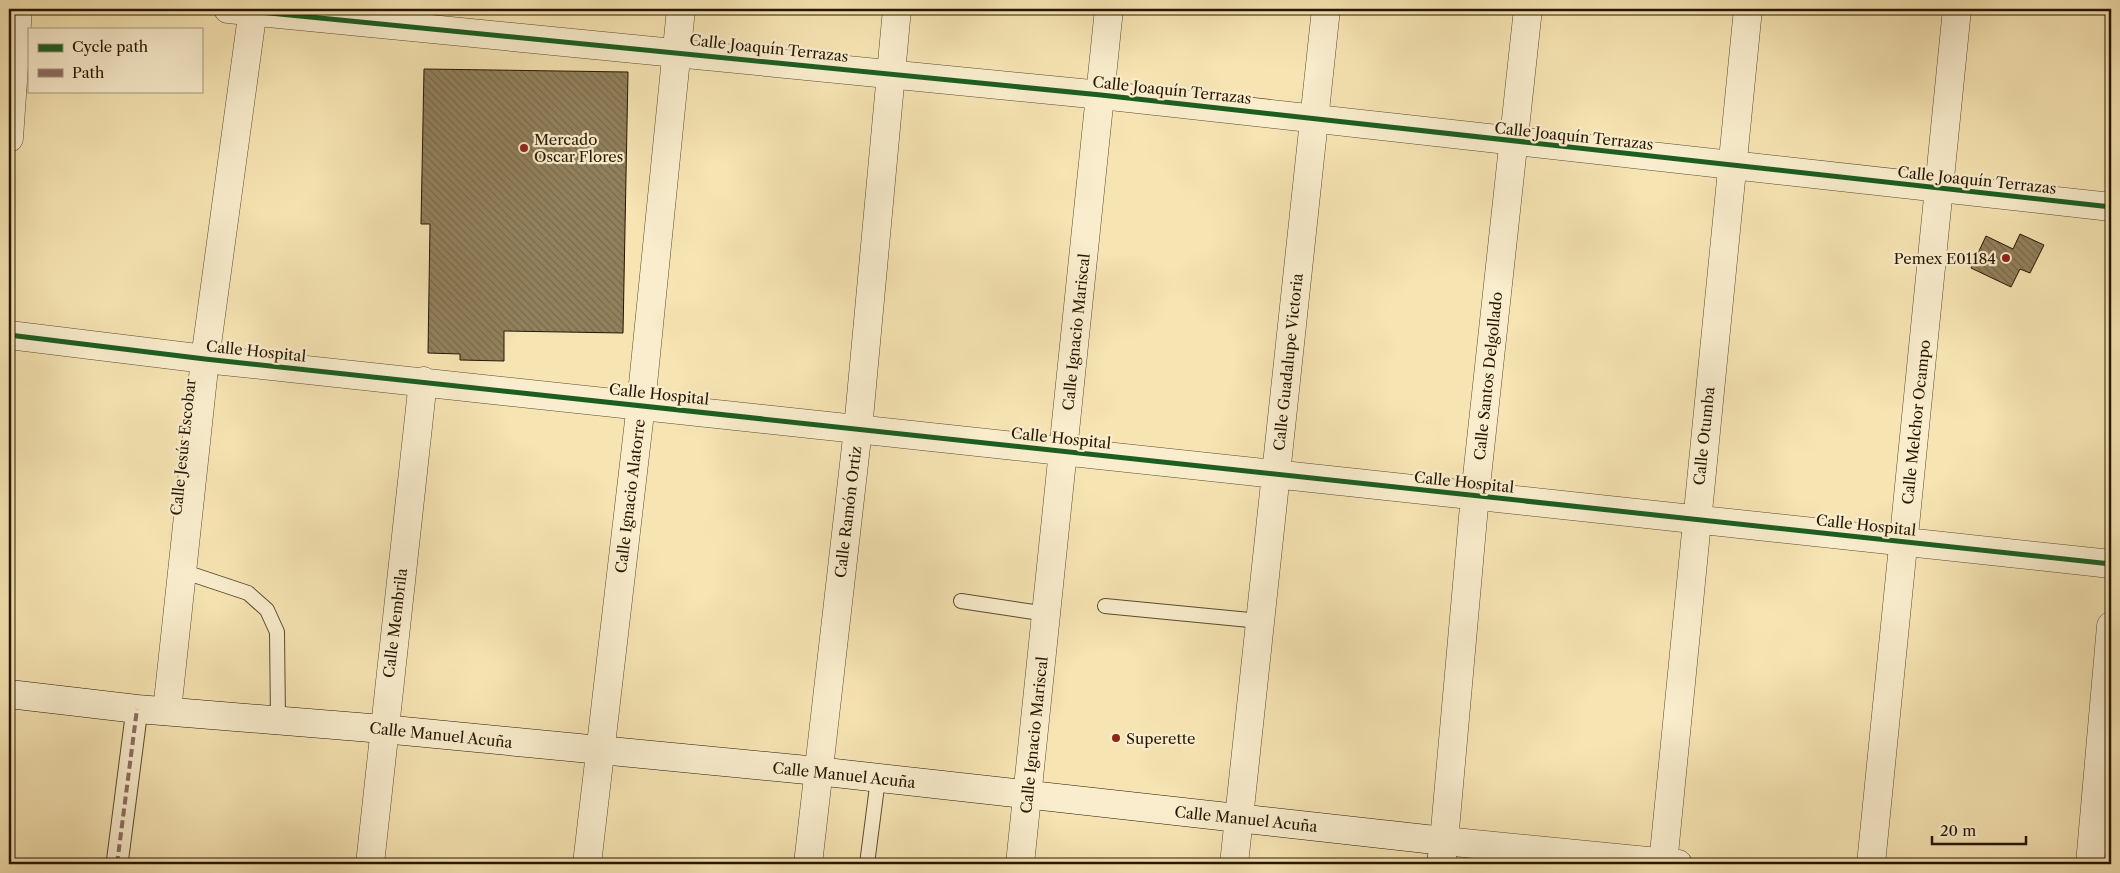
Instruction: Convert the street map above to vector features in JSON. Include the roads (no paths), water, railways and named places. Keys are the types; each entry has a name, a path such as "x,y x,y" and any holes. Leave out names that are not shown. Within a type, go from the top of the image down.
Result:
{"street":[{"path":"9,138 18,9"},
{"name":"Calle Ignacio Alatorre","path":"587,864 640,404 681,9"},
{"name":"Calle Ramón Ortiz","path":"808,864 858,429 896,9"},
{"name":"Calle Ignacio Mariscal","path":"1020,864 1048,614 1109,9"},
{"name":"Calle Guadalupe Victoria","path":"1234,864 1291,326 1316,119 1326,9"},
{"name":"Calle Santos Delgollado","path":"1443,853 1475,495 1528,9"},
{"name":"Calle Otumba","path":"1668,864 1696,521 1748,9"},
{"name":"Calle Melchor Ocampo","path":"1871,864 1957,9"},
{"name":"Calle Joaquín Terrazas","path":"245,10 1101,95 2111,207"},
{"name":"Calle Jesús Escobar","path":"167,711 245,10"},
{"name":"Calle Hospital","path":"9,335 205,359 640,404 1475,495 1696,521 1904,541 2111,564"},
{"name":"Calle Membrila","path":"370,864 383,729 423,381"},
{"path":"2090,864 2111,626"},
{"name":"Calle Manuel Acuña","path":"9,694 137,709 383,729 599,752 818,771 1028,794 1239,818 1443,853 1668,864"},
{"path":"117,864 137,709"}],"lane":[{"path":"182,571 248,592 267,610 277,632 278,720"},
{"path":"961,601 1048,614"},
{"path":"1105,606 1260,621"},
{"path":"867,864 878,779"}],"place":[{"name":"Mercado Oscar Flores","path":"524,148"},
{"name":"Pemex E01184","path":"2006,258"},
{"name":"Superette","path":"1116,738"}]}
